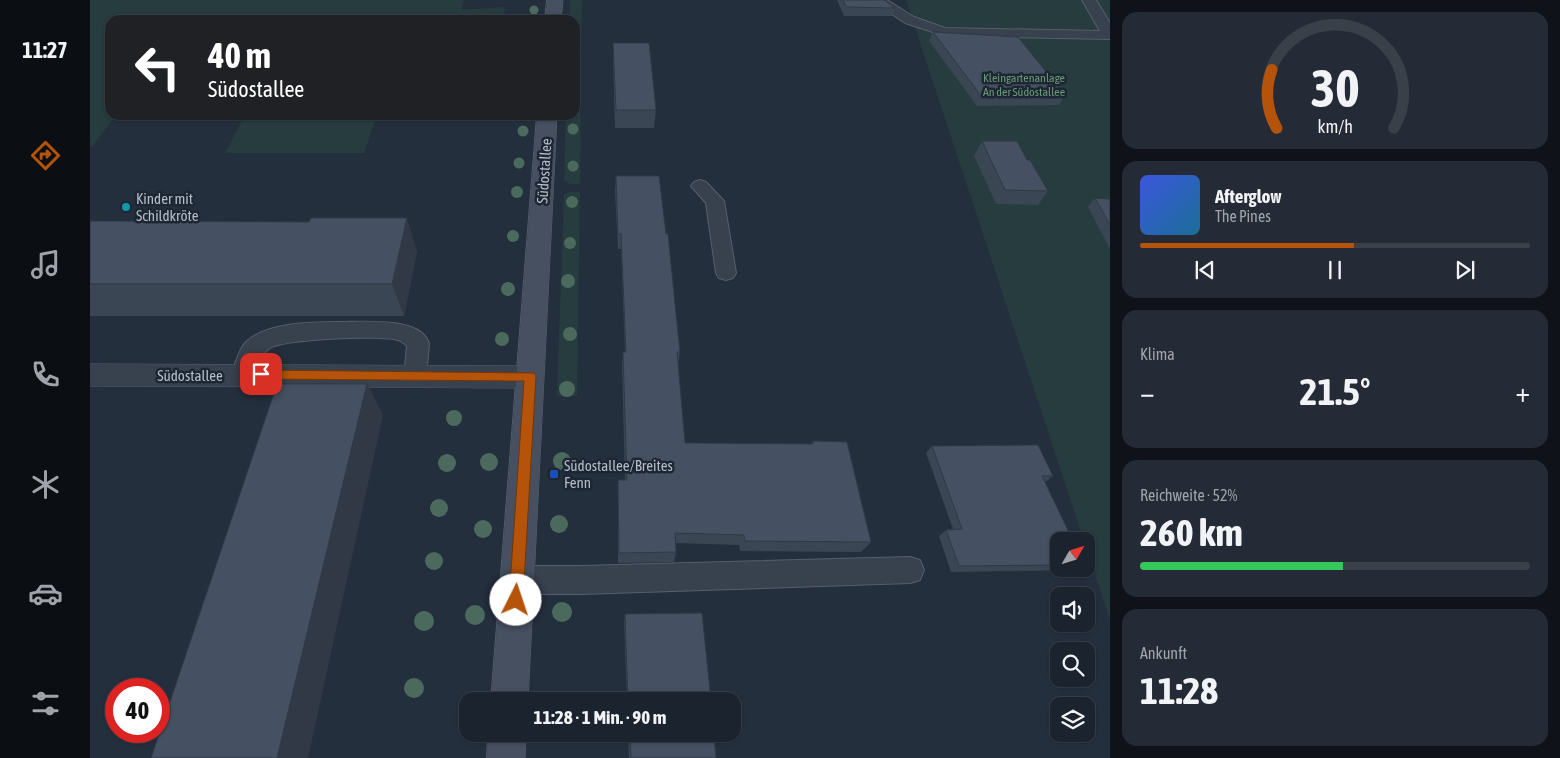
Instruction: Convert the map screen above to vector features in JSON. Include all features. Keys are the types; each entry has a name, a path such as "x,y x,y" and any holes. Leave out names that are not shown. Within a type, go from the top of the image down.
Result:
{"street":[{"path":"554,15 555,0"},
{"name":"Südostallee","path":"510,692 547,120"},
{"name":"Südostallee","path":"90,375 530,376"},
{"path":"506,758 507,742"}],"lane":[{"path":"878,0 904,18 923,27 964,34 1110,35"},
{"path":"1089,0 1110,35"},
{"path":"700,186 715,201 726,273"},
{"path":"242,374 253,349 267,339 295,331 393,331 408,334 418,343 415,376"},
{"path":"517,580 591,580 910,570"}],"green space":[{"path":"90,0 464,0 461,10 505,7 504,15 105,15 105,120 112,120 92,147 90,147"},
{"path":"570,0 582,0 581,56 580,15 570,15"},
{"name":"Kleingartenanlage An der Südostallee","path":"906,0 1110,0 1110,620 1095,574 1095,532 1081,532"},
{"path":"581,87 580,184 570,184 564,180 566,120 580,120"},
{"path":"242,120 375,120 364,153 225,153"},
{"path":"580,192 577,396 557,396 564,194"}],"building":[{"path":"843,0 884,0 895,8 846,7"},
{"path":"933,32 1018,37 1065,95 982,97"},
{"path":"613,43 649,43 656,110 616,110"},
{"path":"982,141 1017,141 1027,160 1030,160 1048,191 1005,190"},
{"path":"616,176 659,176 666,234 668,234 680,352 677,352 685,443 813,444 813,441 847,442 871,542 745,541 744,535 675,533 676,552 619,553 618,480 627,480 623,352 626,352 621,234 618,234"},
{"path":"1095,198 1110,199 1110,225"},
{"path":"311,218 407,218 392,284 90,284 90,221 309,222"},
{"path":"277,384 367,384 277,758 151,758 156,743 170,743 170,702"},
{"path":"1038,445 1053,476 1042,476 1069,532 1050,532 1050,565 959,566 946,530 962,529 932,446"},
{"path":"702,613 710,692 628,692 625,614"},
{"path":"630,742 715,742 716,758 631,758"}],"place":[{"name":"Kinder mit Schildkröte","path":"126,207"},
{"name":"Südostallee/Breites Fenn","path":"554,474"}],"route":[{"path":"261,374 530,376 516,600"}]}
